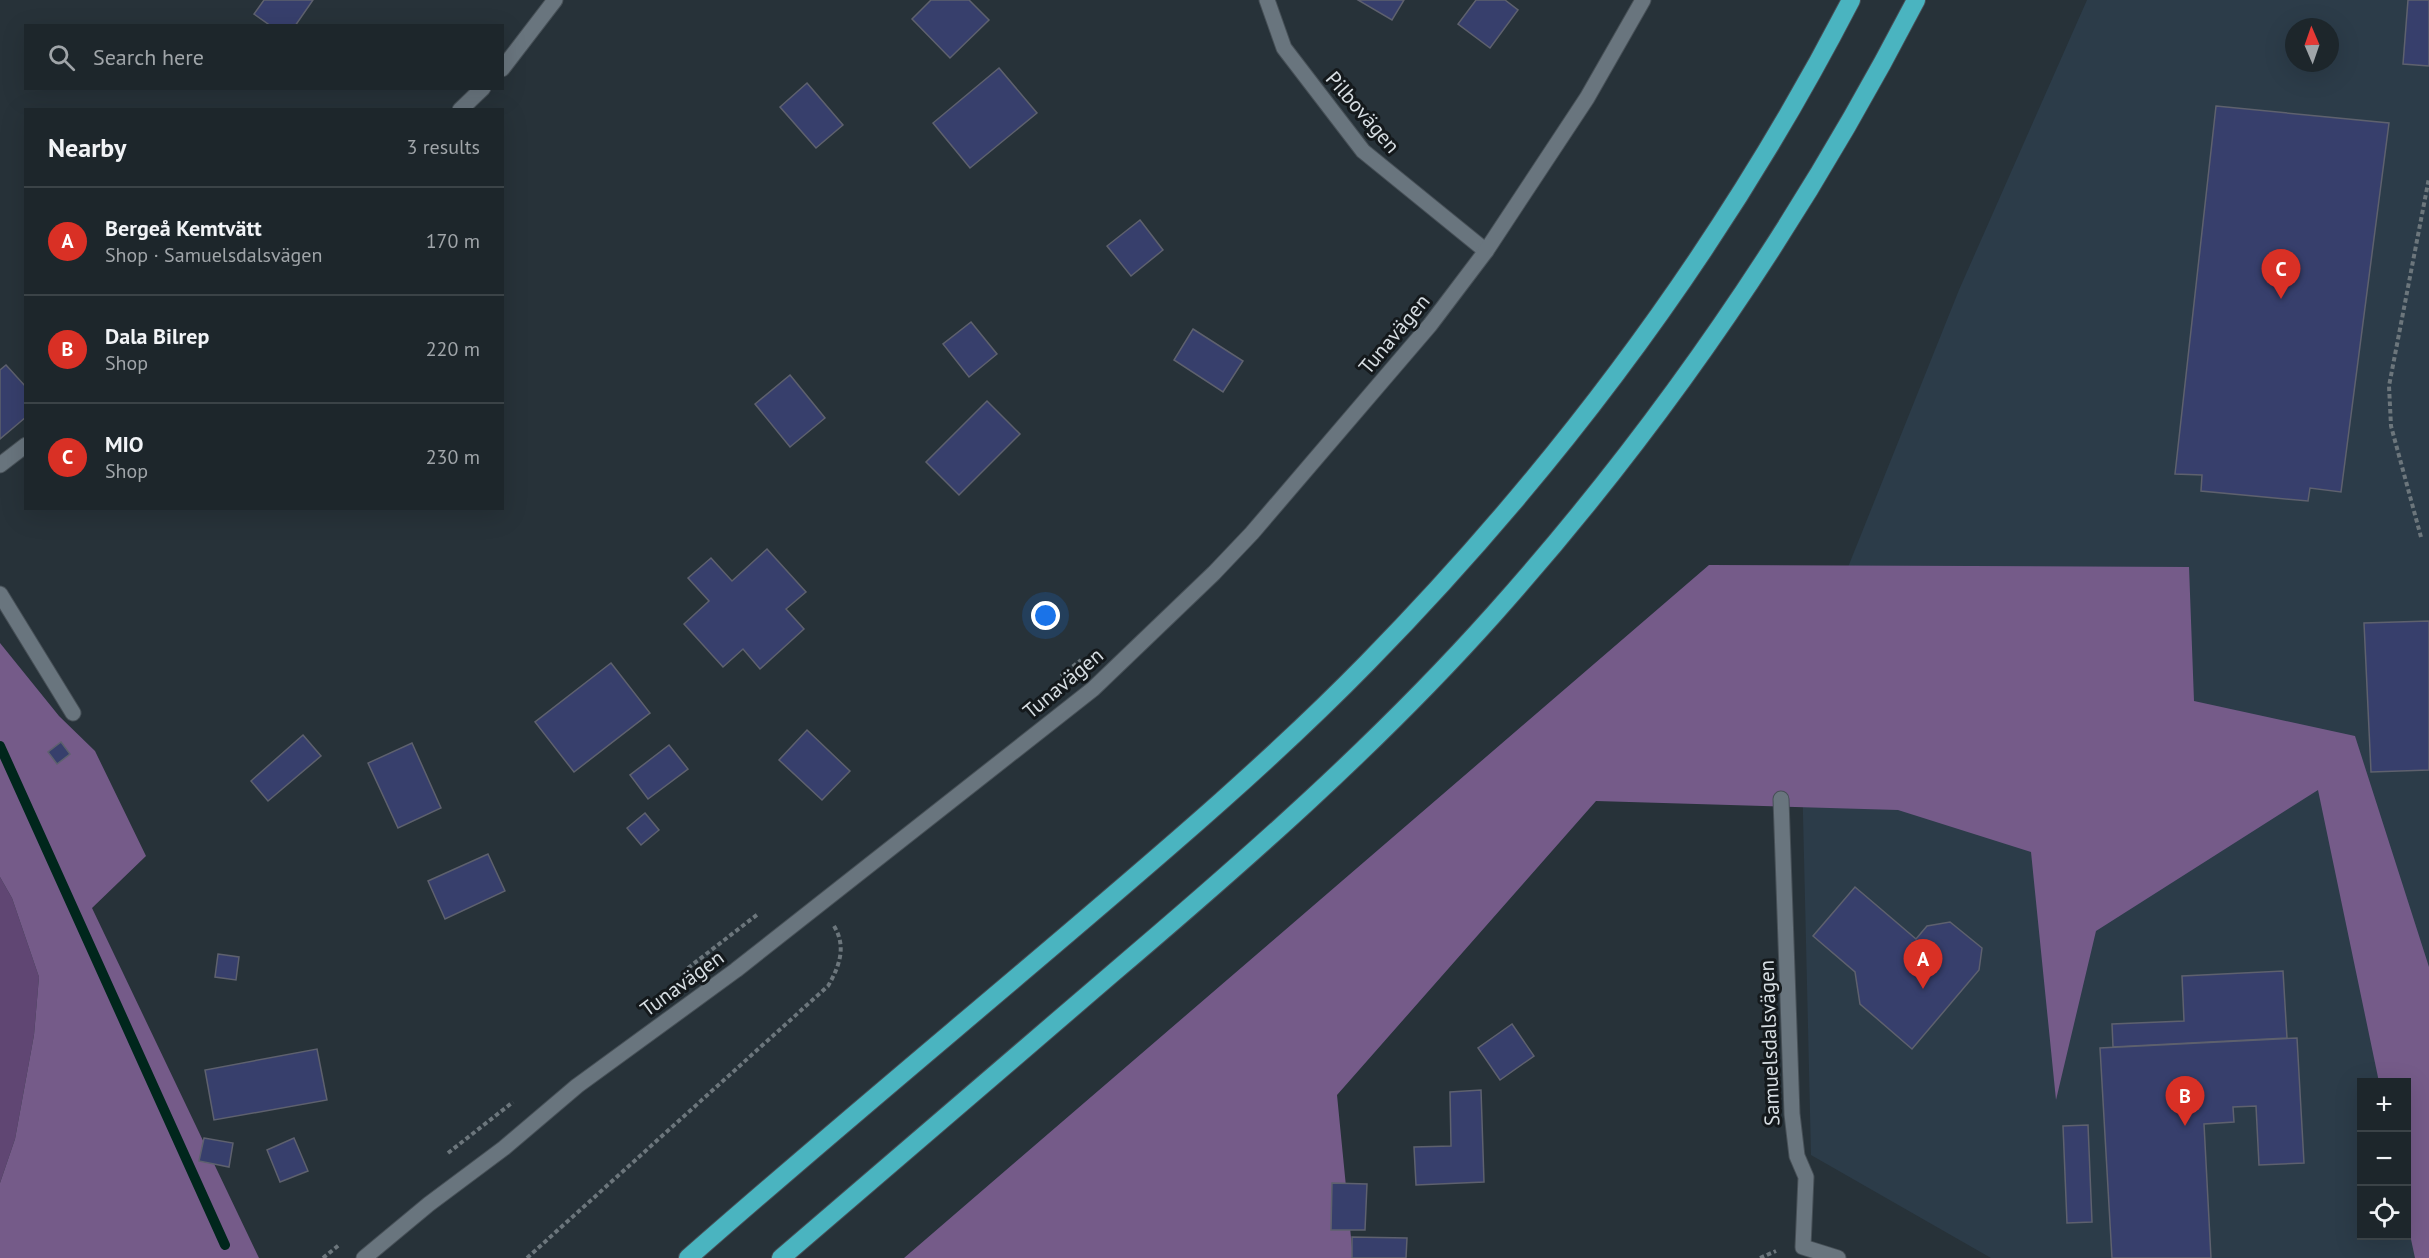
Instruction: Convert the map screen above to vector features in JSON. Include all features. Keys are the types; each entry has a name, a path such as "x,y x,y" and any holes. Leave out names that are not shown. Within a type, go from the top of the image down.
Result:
{"highway":[{"path":"688,1258 1215,805 1365,664 1453,572 1546,464 1658,317 1705,249 1777,135 1851,0"},
{"path":"781,1258 1253,852 1401,712 1492,617 1565,533 1702,356 1823,169 1916,0"}],"street":[{"path":"504,67 539,25 555,0"},
{"name":"Pilbovägen","path":"1268,0 1284,48 1363,151 1486,251"},
{"name":"Tunavägen","path":"364,1258 577,1086 736,970 1093,689 1214,573 1252,533 1430,325 1486,251 1587,98 1643,0"},
{"path":"462,108 481,90"},
{"path":"0,465 24,447"},
{"path":"0,594 73,713"},
{"name":"Samuelsdalsvägen","path":"1781,799 1792,1114 1797,1156 1806,1178 1803,1247 1838,1258"}],"path":[{"path":"2421,537 2391,426 2389,386 2429,178"},
{"path":"1060,677 1086,654"},
{"path":"527,1258 828,986 839,968 842,952 836,930 819,906"},
{"path":"687,969 763,911"},
{"path":"442,1158 516,1100"},
{"path":"323,1258 346,1239"}],"shaded area":[{"path":"2087,0 2429,0 2429,1258 1991,1258 1811,1155 1800,687 1959,290"},
{"path":"1709,565 2189,567 2194,701 2355,736 2429,967 2429,1258 2415,1258 2411,1239 2411,1078 2378,1078 2318,790 2096,931 2056,1100 2031,852 1898,810 1596,801 1337,1095 1353,1258 904,1258"},
{"path":"0,643 59,716 95,751 146,856 92,908 259,1258 0,1258 0,1183 15,1139 34,1035 39,977 12,898 0,877"},
{"path":"0,877 12,898 39,977 34,1035 15,1139 0,1183"}],"building":[{"path":"264,0 313,0 296,24 268,24 254,14"},
{"path":"931,0 969,0 989,20 950,58 912,19"},
{"path":"1358,0 1404,0 1392,20"},
{"path":"1476,0 1505,0 1518,10 1490,48 1458,24"},
{"path":"2408,0 2429,0 2429,66 2403,64"},
{"path":"999,68 1037,113 970,168 933,123"},
{"path":"807,83 843,125 816,148 780,107"},
{"path":"2216,106 2389,123 2341,492 2310,488 2308,501 2201,491 2202,475 2175,474"},
{"path":"1140,220 1163,250 1131,276 1107,246"},
{"path":"971,322 997,354 969,377 943,344"},
{"path":"1193,329 1243,361 1223,392 1174,360"},
{"path":"6,365 24,385 24,419 0,439 0,370"},
{"path":"790,375 825,418 790,447 755,404"},
{"path":"987,401 1020,434 959,495 926,462"},
{"path":"767,549 806,592 786,609 804,629 760,669 743,649 723,667 684,624 709,601 688,578 711,558 732,581"},
{"path":"2429,621 2429,770 2371,772 2364,623"},
{"path":"611,663 650,713 574,772 535,722"},
{"path":"807,730 850,771 822,800 779,760"},
{"path":"303,735 321,756 268,801 251,781"},
{"path":"61,742 70,754 57,764 48,752"},
{"path":"412,743 441,808 398,828 368,763"},
{"path":"669,745 688,769 648,799 630,775"},
{"path":"645,813 659,830 641,845 627,828"},
{"path":"488,854 505,891 445,919 428,881"},
{"path":"1855,887 1916,939 1927,926 1950,922 1982,948 1979,970 1912,1049 1860,1004 1855,972 1813,936"},
{"path":"218,954 239,957 236,980 215,977"},
{"path":"2283,971 2287,1038 2113,1047 2112,1024 2184,1021 2182,976"},
{"path":"1512,1024 1534,1056 1500,1080 1478,1048"},
{"path":"2297,1038 2304,1163 2259,1165 2256,1106 2233,1107 2234,1122 2204,1124 2211,1258 2112,1258 2100,1048"},
{"path":"317,1049 327,1100 214,1120 205,1070"},
{"path":"1481,1090 1484,1182 1416,1185 1414,1147 1451,1146 1450,1092"},
{"path":"2088,1125 2092,1222 2067,1223 2063,1126"},
{"path":"204,1138 233,1143 229,1167 199,1161"},
{"path":"294,1138 308,1171 280,1182 267,1150"},
{"path":"1332,1183 1367,1184 1365,1230 1331,1230"},
{"path":"1352,1237 1407,1238 1406,1258 1352,1258"}],"waterway":[{"path":"0,746 225,1245"}],"place":[{"name":"MIO","path":"2281,299"},
{"name":"Bergeå Kemtvätt","path":"1923,989"},
{"name":"Dala Bilrep","path":"2185,1126"}]}
